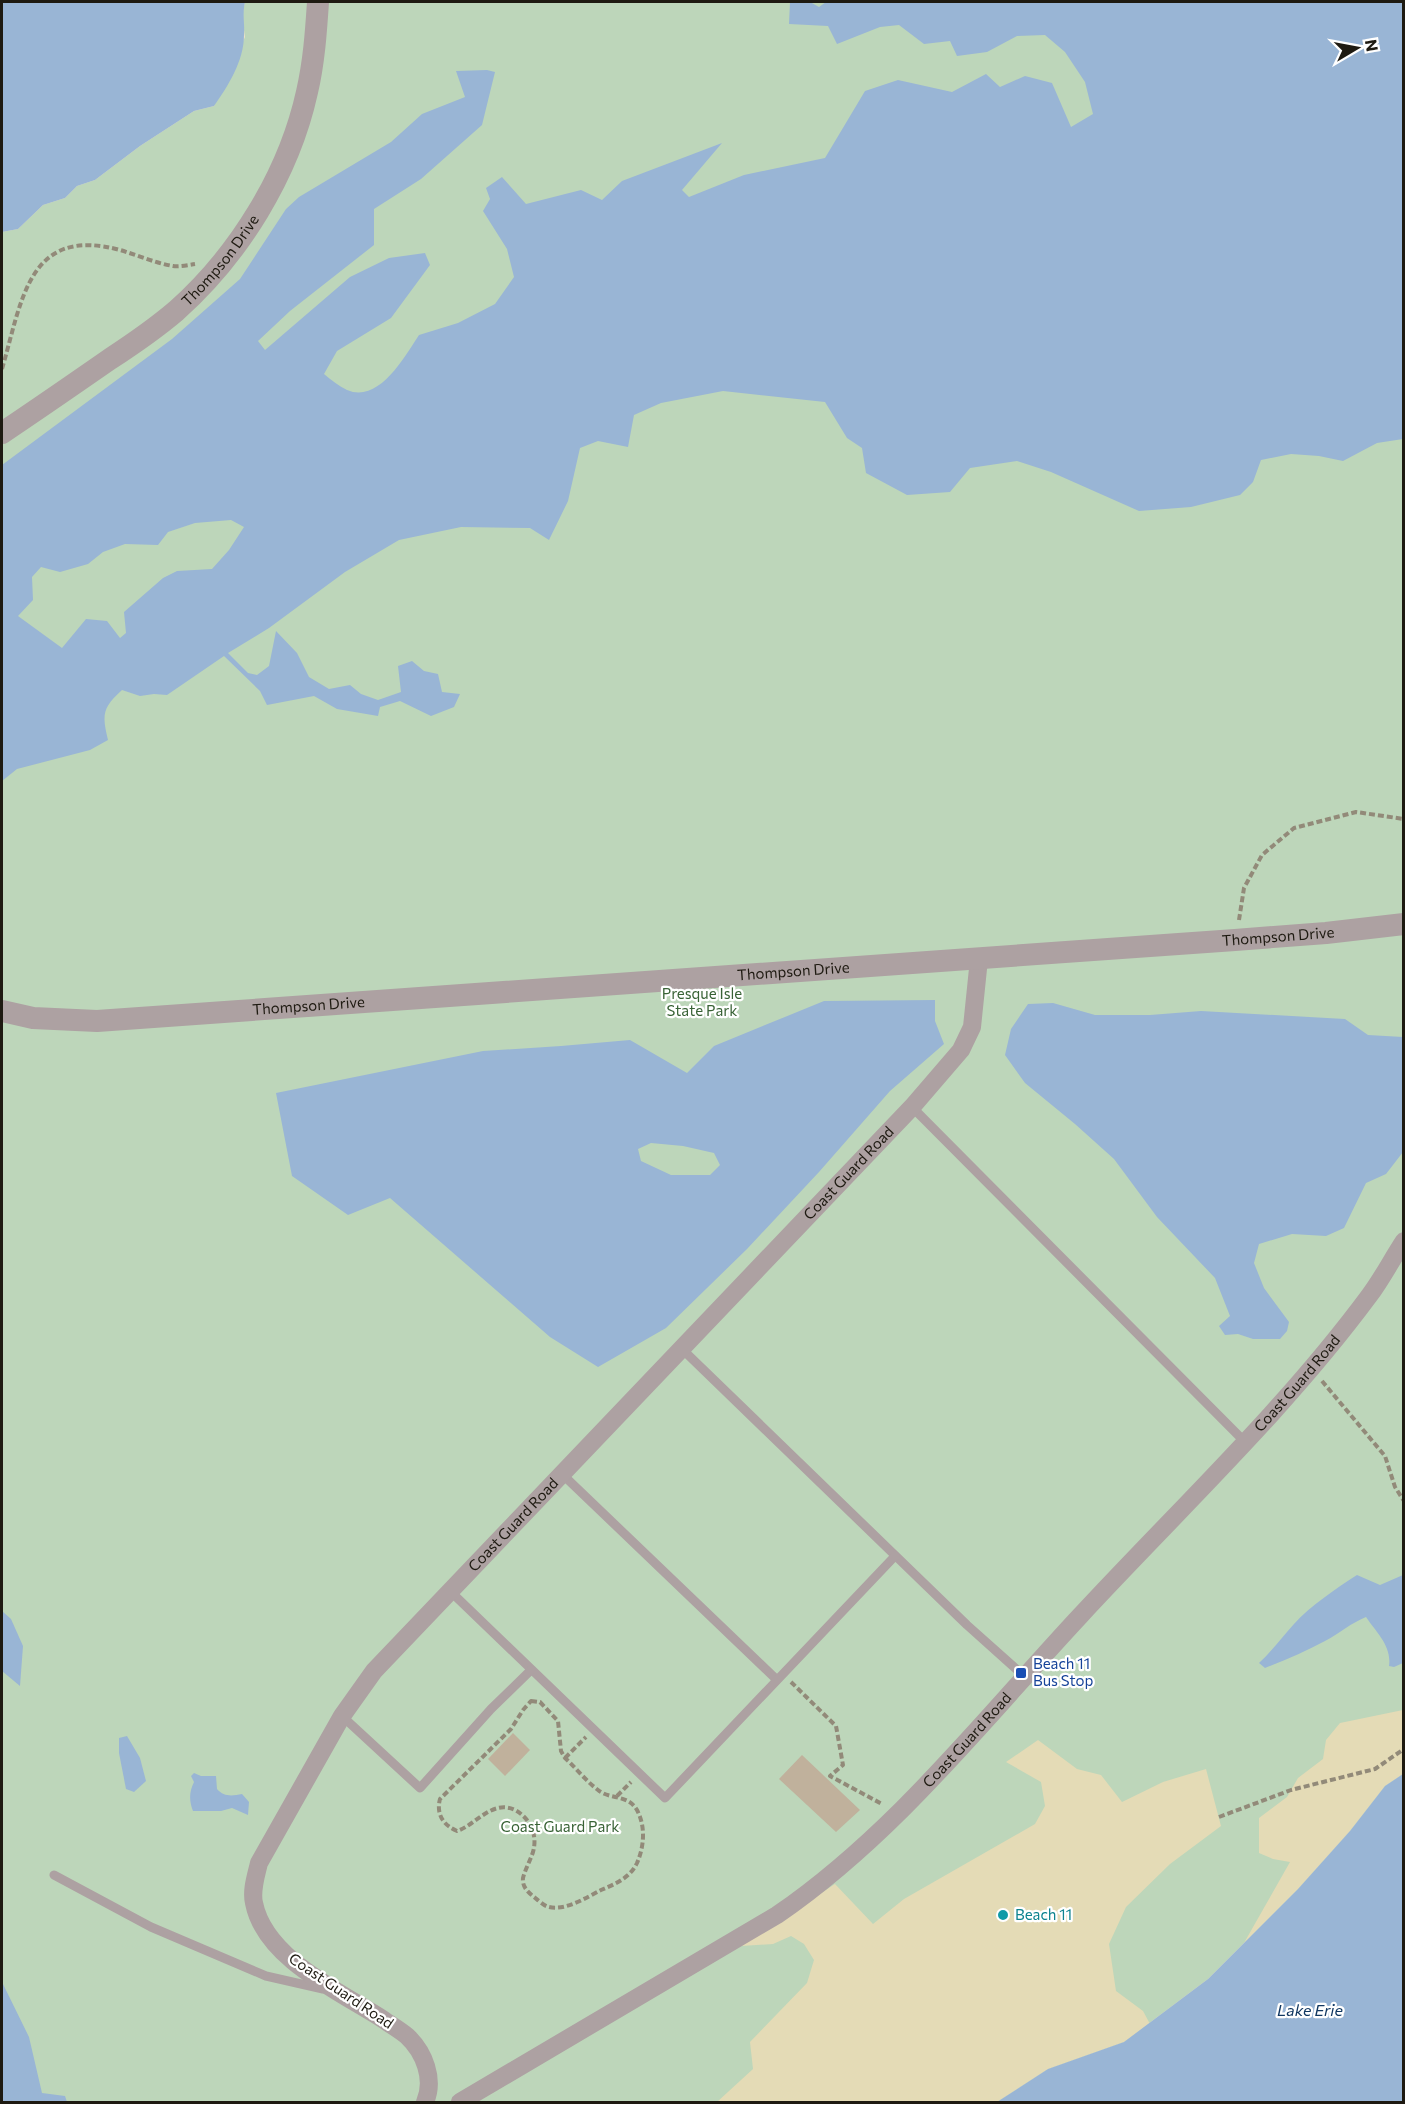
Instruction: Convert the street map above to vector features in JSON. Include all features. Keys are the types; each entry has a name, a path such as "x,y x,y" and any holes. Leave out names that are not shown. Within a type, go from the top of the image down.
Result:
{"street":[{"name":"Thompson Drive","path":"2,434 141,338 176,311 205,283 233,247 269,192 294,137 307,92 316,40 318,2"},
{"name":"Thompson Drive","path":"2,1011 33,1018 97,1021 980,959 1326,933 1404,924"},
{"name":"Coast Guard Road","path":"425,2103 429,2082 428,2067 420,2051 406,2035 338,1992 284,1953 262,1925 253,1903 254,1883 259,1863 342,1716 374,1671 912,1107 961,1050 972,1027 980,959"},
{"name":"Coast Guard Road","path":"460,2103 777,1915 865,1846 1246,1443 1311,1369 1371,1294 1404,1241"}],"lane":[{"path":"912,1107 1246,1443"},
{"path":"680,1348 895,1556 1024,1676"},
{"path":"561,1473 779,1676"},
{"path":"449,1590 665,1798 895,1556"},
{"path":"342,1716 420,1788 491,1708 531,1670"},
{"path":"54,1875 151,1927 266,1976 338,1992"}],"path":[{"path":"2,369 26,290 41,264 55,251 79,244 90,244 174,267 195,264"},
{"path":"1235,940 1244,888 1262,855 1294,828 1356,812 1404,819"},
{"path":"1311,1369 1385,1456 1395,1487 1404,1501"},
{"path":"779,1676 836,1726 843,1765 830,1776 898,1813"},
{"path":"531,1701 540,1702 558,1721 561,1751 565,1758 598,1790 606,1795 617,1796 635,1807 644,1833 642,1851 634,1869 627,1877 571,1904 549,1907 529,1893 524,1886 523,1878 534,1849 532,1829 526,1817 512,1809 499,1808 485,1813 457,1831 442,1821 438,1807 440,1799 511,1729 531,1701"},
{"path":"565,1758 590,1733"},
{"path":"1219,1817 1291,1790 1374,1769 1404,1749"},
{"path":"617,1796 634,1779"}],"green space":[{"name":"Presque Isle State Park","path":"245,2 1403,2 1403,1774 1385,1786 1350,1831 1298,1889 1208,1979 1124,2042 1048,2069 997,2102 2,2102 2,232 18,229 43,205 65,198 77,186 95,180 140,146 194,111 214,106 245,37 242,16"}],"sand":[{"path":"1403,1710 1403,1774 1385,1786 1350,1831 1298,1889 1244,1943 1290,1862 1273,1859 1259,1853 1259,1818 1287,1797 1298,1778 1323,1759 1326,1740 1340,1723"},
{"name":"Beach 11","path":"1038,1740 1077,1769 1101,1775 1122,1802 1163,1782 1206,1769 1221,1826 1170,1864 1126,1907 1109,1944 1116,1991 1143,2011 1150,2024 1124,2042 1048,2069 997,2102 717,2102 753,2069 750,2042 807,1983 814,1960 804,1944 791,1936 773,1944 741,1946 835,1884 873,1924 904,1899 1035,1824 1045,1806 1041,1782 1006,1762"}],"water":[{"path":"2,2 245,2 243,45 234,73 214,106 194,111 140,146 95,180 77,186 65,198 43,205 18,229 2,232"},
{"path":"790,2 810,2 819,7 826,2 1403,2 1403,439 1377,443 1343,461 1291,454 1261,460 1253,482 1240,495 1191,507 1139,511 1051,472 1017,461 970,468 950,492 907,495 866,473 862,448 847,438 825,402 723,391 661,403 634,415 628,447 598,441 580,448 568,501 549,540 530,528 461,527 399,540 345,572 269,628 228,653 248,673 257,675 269,666 276,631 297,653 309,677 329,689 350,685 361,694 378,700 401,692 398,666 412,661 424,671 438,674 442,692 460,694 454,707 431,716 400,701 380,707 378,716 337,709 314,696 267,705 260,691 224,656 167,695 140,696 122,690 105,712 108,740 90,750 17,769 2,781 2,465 172,339 240,279 286,209 299,197 391,142 422,114 465,97 456,71 495,72 482,125 421,179 374,209 374,245 290,311 258,341 265,350 350,277 389,258 425,253 430,265 391,318 337,351 324,374 347,390 359,393 370,390 390,376 419,335 458,323 495,304 514,277 507,249 483,211 490,199 486,188 502,177 526,204 581,190 602,200 622,181 722,143 682,190 689,197 744,175 825,158 865,91 898,80 952,92 986,74 1000,87 1025,76 1052,83 1071,127 1093,114 1085,82 1065,52 1045,35 1017,36 987,52 957,56 950,41 924,44 899,25 880,27 837,44 828,26 789,24","holes":["231,520 244,527 229,550 212,569 177,571 163,578 124,612 126,633 120,638 107,621 86,619 62,648 18,616 33,600 32,577 41,567 60,572 88,564 103,552 125,544 158,545 168,532 195,523"]},
{"path":"935,1000 935,1021 944,1044 890,1091 747,1249 666,1328 598,1367 550,1337 390,1198 348,1215 292,1176 276,1093 483,1051 630,1040 687,1073 714,1046 824,1001","holes":["651,1143 683,1146 714,1153 720,1165 710,1175 671,1175 641,1161 638,1149"]},
{"path":"1053,1003 1095,1015 1150,1015 1201,1011 1345,1019 1368,1035 1403,1037 1403,1152 1386,1174 1366,1183 1344,1228 1326,1236 1292,1234 1259,1244 1254,1263 1264,1288 1289,1322 1287,1331 1280,1339 1253,1339 1238,1334 1225,1335 1219,1326 1230,1316 1215,1278 1157,1217 1114,1159 1025,1083 1005,1055 1011,1029 1028,1004"},
{"path":"1357,1575 1380,1585 1403,1575 1403,1663 1394,1667 1389,1666 1386,1646 1366,1617 1288,1659 1265,1668 1259,1663 1308,1611 1332,1591"},
{"path":"2,1611 11,1619 23,1646 20,1686 2,1671"},
{"path":"127,1736 140,1758 146,1781 134,1792 126,1789 119,1753 119,1738"},
{"path":"194,1773 201,1776 216,1776 217,1789 225,1795 242,1794 249,1802 248,1815 232,1808 221,1811 193,1811 190,1796 194,1782 191,1776"},
{"name":"Lake Erie","path":"1403,1774 1403,2102 997,2102 1048,2069 1124,2042 1208,1979 1298,1889 1350,1831 1385,1786"},
{"path":"2,1982 29,2037 42,2093 65,2096 67,2102 2,2102"}],"building":[{"path":"513,1733 530,1750 505,1776 488,1759"},
{"path":"802,1755 860,1810 836,1832 779,1779"}],"place":[{"name":"Beach 11 Bus Stop","path":"1021,1673"},
{"name":"Beach 11","path":"1003,1915"}],"park label":[{"name":"Coast Guard Park","path":"560,1827"}]}
